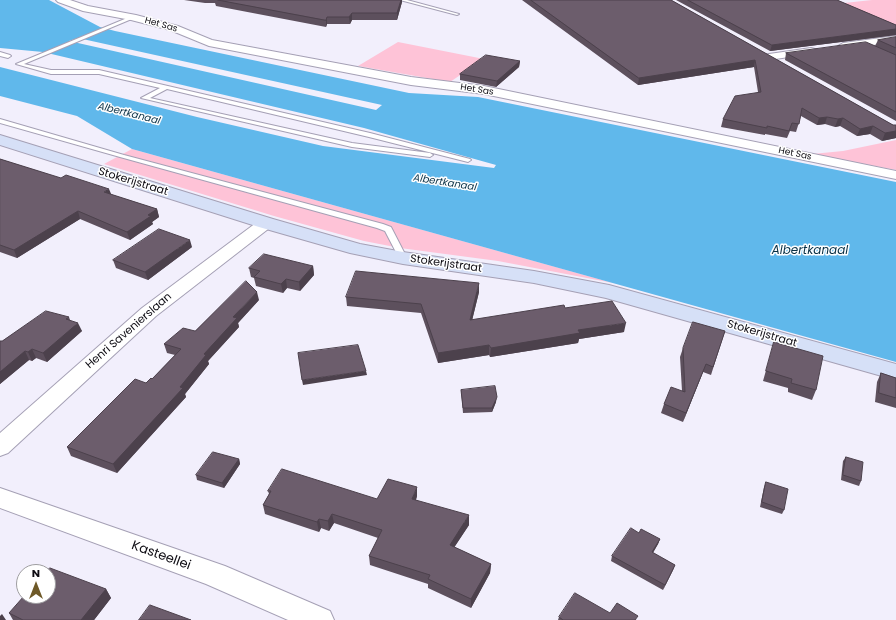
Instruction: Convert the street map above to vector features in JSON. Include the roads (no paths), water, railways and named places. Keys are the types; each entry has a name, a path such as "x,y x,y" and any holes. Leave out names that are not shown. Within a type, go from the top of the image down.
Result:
{"street":[{"name":"Het Sas","path":"61,0 86,9 132,17 174,28 209,43 411,81 484,90 896,175"},
{"path":"789,68 765,55 829,49 896,39"},
{"name":"Stokerijstraat","path":"0,140 357,250 403,258 495,270 609,292 896,372"},
{"name":"Henri Savenierslaan","path":"0,447 149,312 266,223"},
{"name":"Kasteellei","path":"0,498 215,575 320,620"}],"lane":[{"path":"402,0 457,14"},
{"path":"132,17 19,64 51,72 99,72 309,120 468,160 352,145 144,98 165,88"},
{"path":"862,44 875,50"},
{"path":"0,54 8,56"},
{"path":"290,132 309,120"},
{"path":"0,121 122,156 380,226 388,229 403,258"}],"water":[{"name":"Albertkanaal","path":"0,0 49,0 100,27 115,31 409,93 478,97 896,182 896,362 132,149 77,116 0,96 0,67 197,117 323,146 494,168 496,165 364,128 43,52 0,48","holes":["78,38 382,105 376,110 69,41"]}]}
